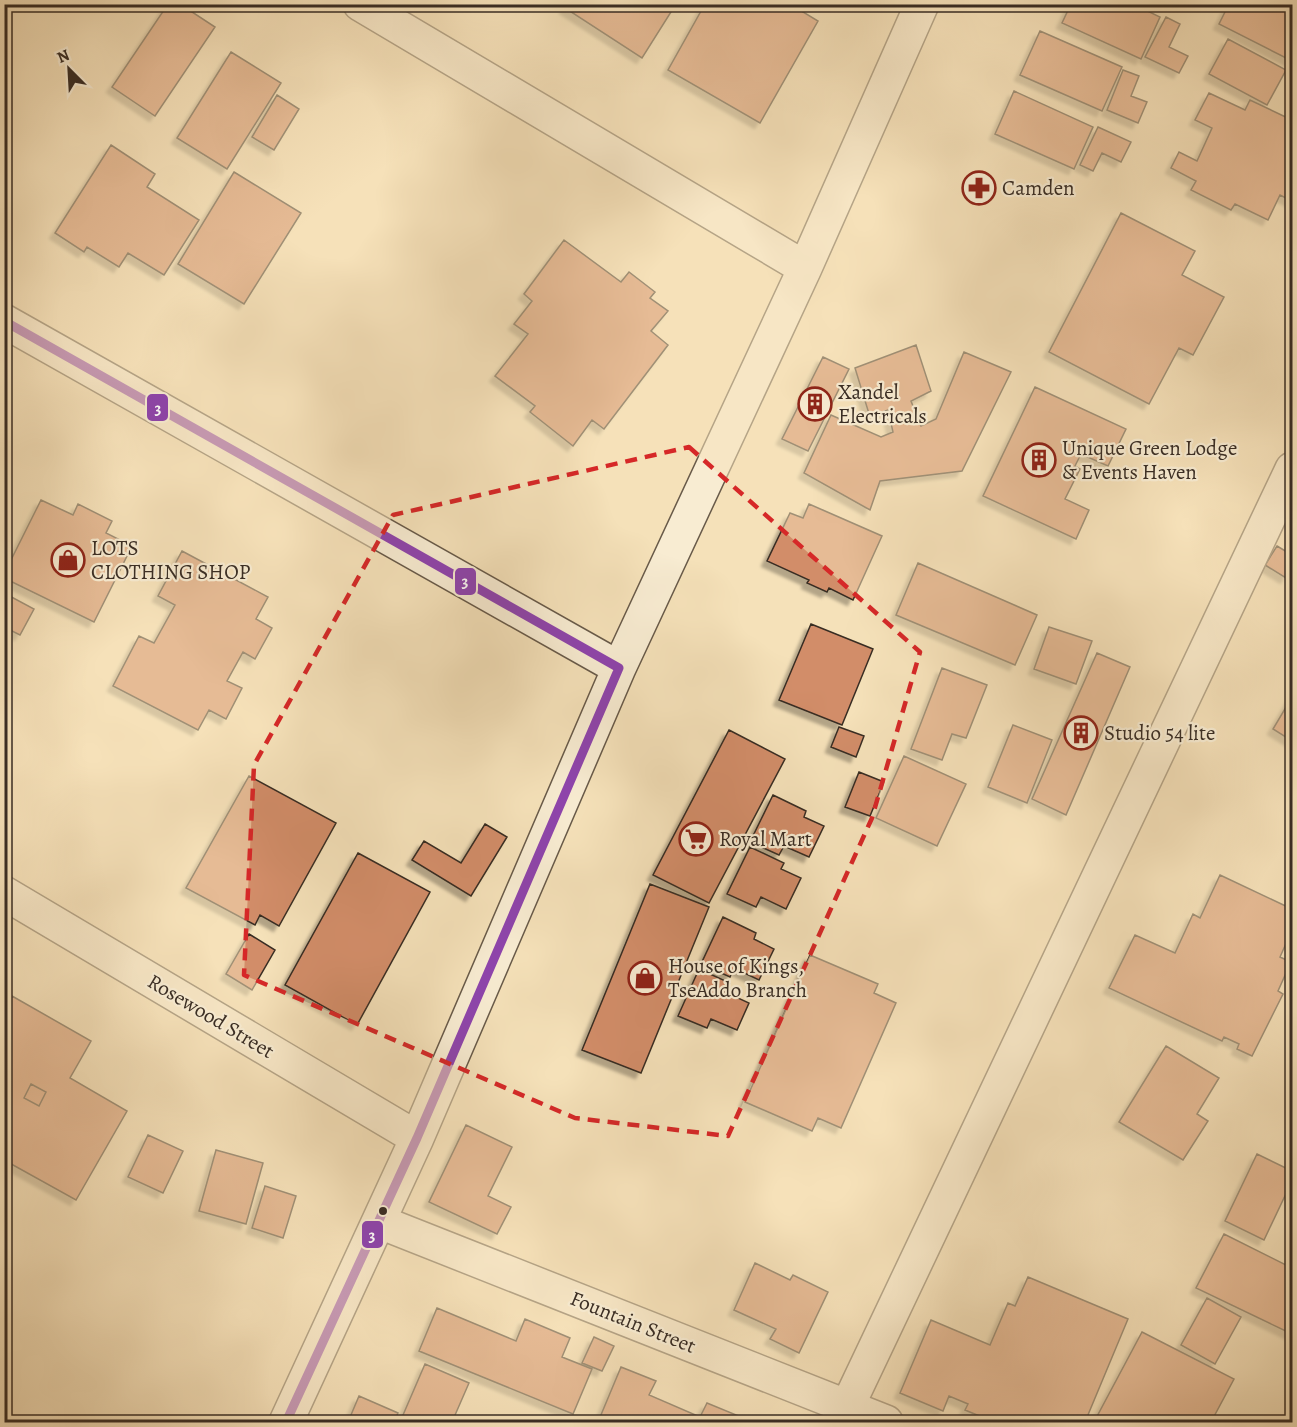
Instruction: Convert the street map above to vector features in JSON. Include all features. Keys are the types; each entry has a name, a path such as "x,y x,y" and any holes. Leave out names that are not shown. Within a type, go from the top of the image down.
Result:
{"street":[{"path":"360,4 805,268"},
{"path":"286,1422 380,1222 619,668 805,268 922,4"},
{"path":"4,321 619,668"},
{"path":"843,1415 1293,469"},
{"name":"Rosewood Street","path":"4,893 417,1138"},
{"name":"Fountain Street","path":"380,1222 843,1415 886,1422"}],"highlighted area":[{"path":"689,447 920,652 872,818 728,1136 575,1118 244,975 254,765 393,515"}],"building":[{"path":"168,4 180,4 215,27 155,116 112,87"},
{"path":"567,4 676,4 642,58 565,8"},
{"path":"705,4 790,4 818,21 760,123 668,70"},
{"path":"1071,4 1133,4 1160,17 1141,59 1062,23"},
{"path":"1229,4 1292,4 1292,61 1219,24"},
{"path":"1166,17 1180,24 1169,47 1188,56 1179,73 1145,57"},
{"path":"1040,31 1122,67 1102,111 1020,75"},
{"path":"1228,39 1286,70 1267,105 1209,74"},
{"path":"231,52 281,83 227,169 177,138"},
{"path":"1123,70 1139,76 1131,96 1147,102 1138,123 1107,110"},
{"path":"1014,91 1093,127 1074,169 995,134"},
{"path":"1209,93 1245,110 1250,100 1292,120 1292,201 1280,195 1268,220 1235,204 1231,210 1191,190 1196,181 1171,168 1179,152 1197,161 1212,128 1195,120"},
{"path":"277,95 299,109 274,150 252,137"},
{"path":"1098,127 1131,142 1121,162 1102,153 1093,171 1080,165"},
{"path":"111,145 155,174 147,187 199,220 164,275 128,253 119,267 87,247 84,252 55,233"},
{"path":"234,172 301,213 244,304 178,264"},
{"path":"1121,213 1195,251 1182,275 1224,297 1193,355 1179,348 1149,404 1049,352"},
{"path":"564,240 621,282 629,272 655,292 650,298 668,311 651,331 668,345 604,429 592,420 573,446 530,412 535,406 495,376 528,334 514,324 532,301 524,294"},
{"path":"916,345 931,391 911,401 921,426 936,419 964,352 1011,372 962,471 880,481 870,510 804,473 831,415 881,437 893,432 888,410 870,417 855,368"},
{"name":"Xandel Electricals","path":"823,357 849,369 808,451 782,439"},
{"name":"Unique Green Lodge & Events Haven","path":"1035,387 1126,429 1108,466 1081,454 1075,466 1080,469 1065,499 1089,510 1076,539 983,496"},
{"name":"LOTS CLOTHING SHOP","path":"41,500 73,515 78,504 112,521 106,533 132,546 94,622 4,578"},
{"path":"809,504 882,536 853,600 829,588 827,592 807,583 809,580 767,561 790,513 803,518"},
{"path":"1277,546 1292,555 1292,567 1286,578 1265,565"},
{"path":"182,551 268,597 256,619 272,628 255,659 243,652 227,681 242,688 226,719 209,710 198,730 113,686 139,636 154,643 175,605 158,596"},
{"path":"918,563 1037,615 1015,665 896,615"},
{"path":"4,593 34,609 20,635 4,627"},
{"path":"811,624 873,649 842,725 779,700"},
{"path":"1049,627 1092,641 1076,684 1034,669"},
{"name":"Studio 54 lite","path":"1097,653 1130,667 1066,815 1032,799"},
{"path":"942,668 987,685 966,738 952,734 942,760 911,749"},
{"path":"1292,697 1292,741 1273,729"},
{"path":"1013,725 1052,740 1027,803 988,787"},
{"path":"839,727 864,736 856,757 831,747"},
{"path":"729,730 785,759 709,903 653,875"},
{"path":"904,756 966,784 937,846 876,818"},
{"path":"859,772 884,782 870,816 845,807"},
{"path":"249,776 336,823 279,926 260,915 255,925 186,888"},
{"path":"773,795 806,811 804,817 824,826 809,857 784,846 779,855 750,842"},
{"path":"485,824 507,837 471,896 412,860 424,841 461,863"},
{"path":"750,847 784,863 781,869 801,878 786,909 761,897 756,907 727,894"},
{"path":"358,853 430,892 357,1025 285,985"},
{"path":"1220,875 1292,909 1292,930 1280,957 1291,962 1278,991 1283,994 1252,1056 1237,1049 1239,1044 1224,1037 1222,1041 1109,988 1135,935 1175,953 1193,914 1200,918"},
{"name":"House of Kings, TseAddo Branch","path":"650,884 709,907 641,1073 582,1050"},
{"path":"723,917 756,933 754,939 774,949 759,980 734,968 730,977 701,964"},
{"path":"249,934 275,950 252,990 226,974"},
{"path":"810,955 878,984 874,993 896,1003 841,1128 818,1118 812,1131 745,1102"},
{"path":"699,969 730,983 725,992 749,1003 737,1030 711,1019 707,1028 678,1016"},
{"path":"12,996 91,1041 70,1078 127,1111 76,1200 4,1160 4,1008","holes":["31,1084 46,1092 39,1106 24,1098"]},
{"path":"1166,1046 1219,1078 1197,1114 1208,1121 1183,1160 1119,1122"},
{"path":"31,1084 46,1092 39,1106 24,1098"},
{"path":"466,1125 512,1147 488,1196 511,1207 497,1234 429,1202"},
{"path":"148,1135 183,1151 163,1193 128,1177"},
{"path":"216,1150 263,1163 246,1224 199,1211"},
{"path":"1257,1154 1292,1171 1292,1181 1264,1240 1225,1221"},
{"path":"265,1186 296,1196 283,1238 252,1228"},
{"path":"1224,1234 1292,1268 1292,1334 1196,1288"},
{"path":"755,1263 790,1280 793,1275 828,1292 799,1353 770,1339 776,1329 734,1310"},
{"path":"1028,1277 1128,1319 1085,1422 994,1422 965,1410 968,1404 949,1396 943,1411 900,1393 931,1320 990,1345 1008,1303 1015,1306"},
{"path":"1207,1298 1241,1317 1215,1364 1181,1345"},
{"path":"437,1308 516,1341 525,1319 570,1338 562,1357 592,1369 573,1414 419,1351"},
{"path":"1142,1332 1234,1379 1211,1422 1094,1422"},
{"path":"594,1337 614,1346 602,1371 582,1363"},
{"path":"425,1364 469,1383 452,1422 400,1422"},
{"path":"621,1367 656,1381 649,1395 700,1417 707,1403 746,1419 744,1422 598,1422"},
{"path":"359,1396 398,1413 394,1422 348,1422"}],"transit line":[{"name":"3","path":"4,321 619,668"},
{"name":"3","path":"286,1422 417,1138 619,668"}],"place":[{"name":"Camden","path":"979,188"},
{"name":"Xandel Electricals","path":"815,404"},
{"name":"Unique Green Lodge & Events Haven","path":"1039,460"},
{"name":"LOTS CLOTHING SHOP","path":"68,560"},
{"name":"Studio 54 lite","path":"1081,733"},
{"name":"Royal Mart","path":"696,839"},
{"name":"House of Kings, TseAddo Branch","path":"645,978"}]}
